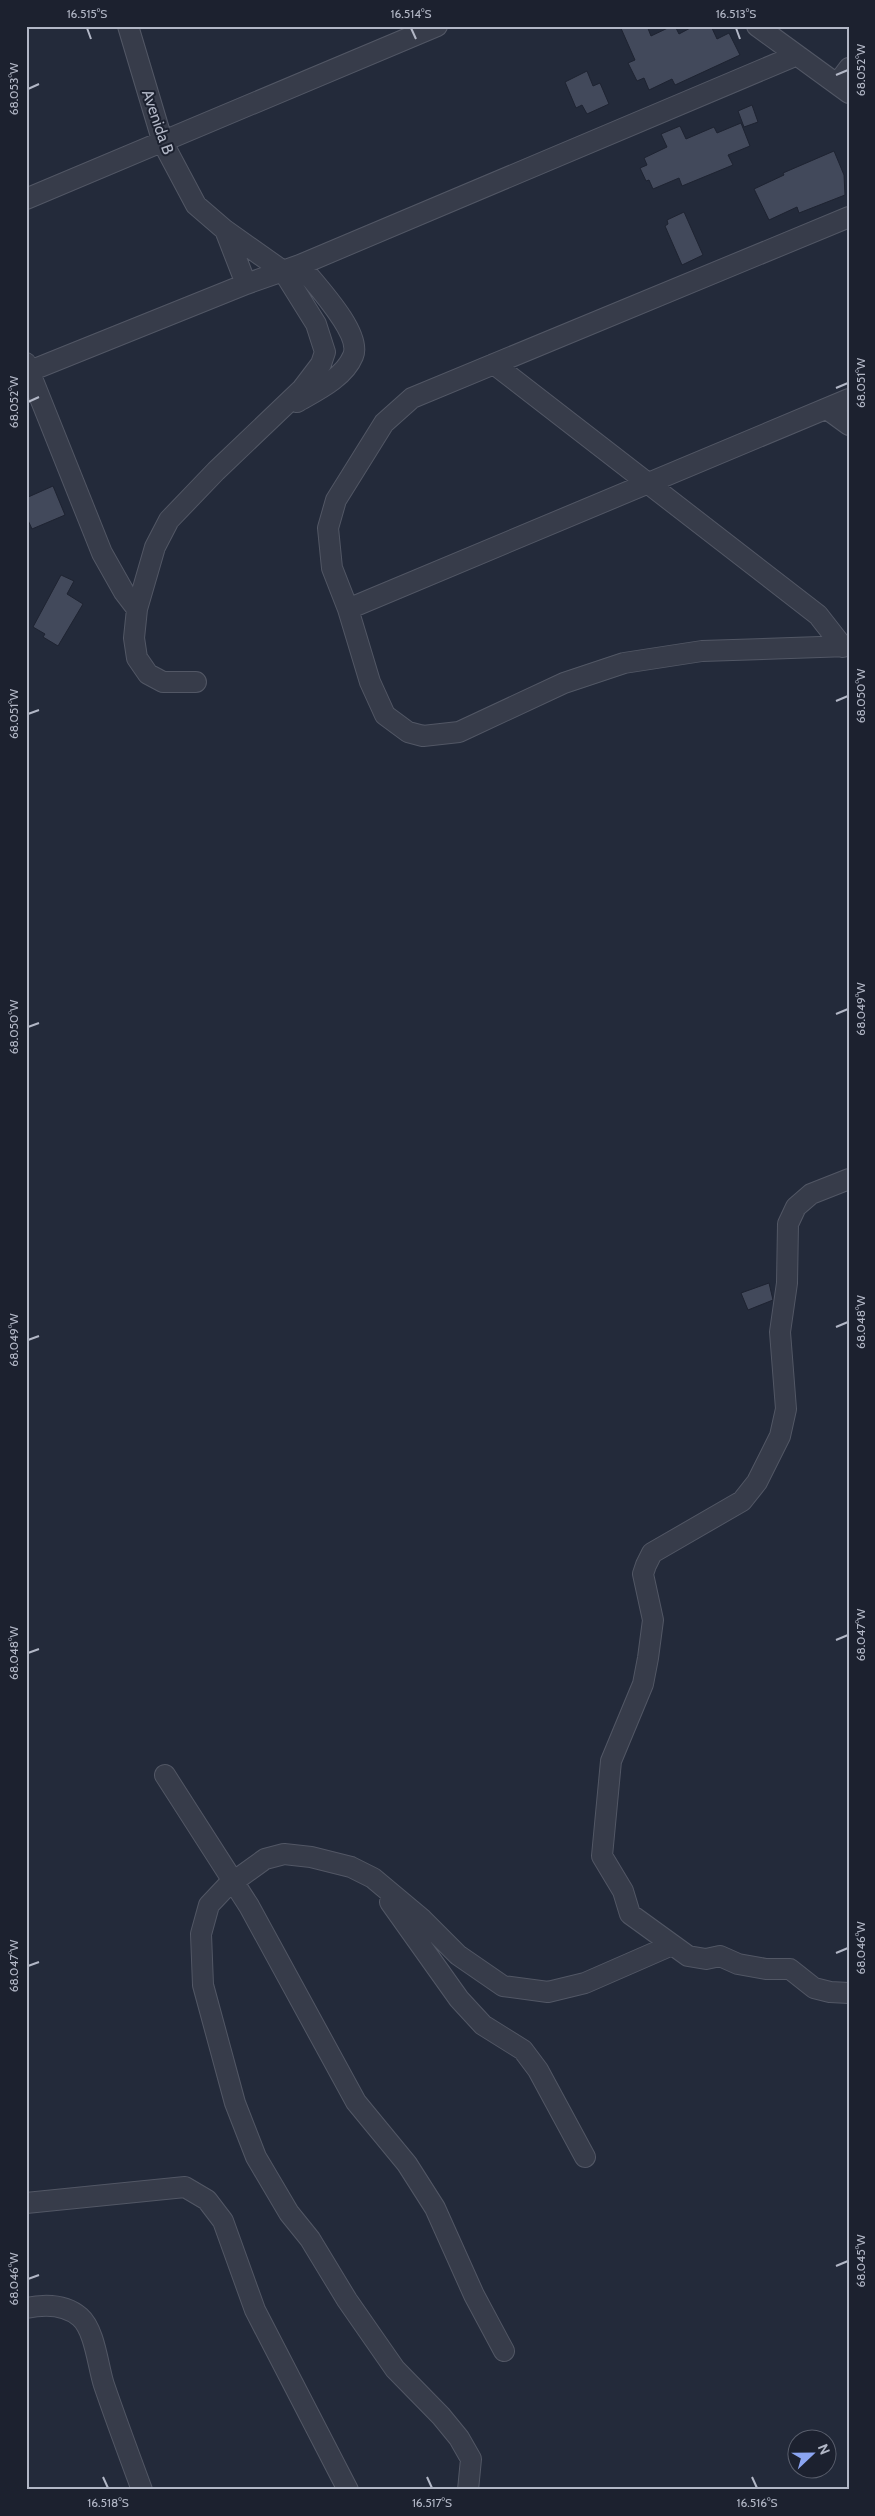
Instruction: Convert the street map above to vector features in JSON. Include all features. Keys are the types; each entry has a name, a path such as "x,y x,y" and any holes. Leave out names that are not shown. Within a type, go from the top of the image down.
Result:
{"street":[{"name":"Avenida B","path":"128,26 163,142 196,205 225,230 292,268"},
{"path":"26,199 437,26"},
{"path":"757,26 843,89 849,68"},
{"path":"137,609 124,592 102,553 28,367 292,268 797,55"},
{"path":"846,646 702,651 624,663 564,683 459,732 423,736 408,732 385,715 370,682 348,609 332,568 328,528 336,500 384,423 412,398 849,217"},
{"path":"225,230 246,284"},
{"path":"281,410 328,384 340,373 354,354 354,344 348,329 292,268"},
{"path":"196,682 163,682 148,674 137,658 134,638 137,609 155,547 169,520 216,471 302,389 321,364 325,352 316,324 292,268"},
{"path":"494,364 818,615 846,646"},
{"path":"348,609 849,399"},
{"path":"827,409 849,425"},
{"path":"849,1179 811,1194 796,1207 788,1224 787,1283 780,1332 786,1409 780,1436 756,1482 742,1501 652,1553 646,1564 643,1574 653,1620 648,1658 643,1684 611,1761 602,1856 623,1891 630,1914 688,1956 706,1959 720,1956 738,1964 766,1969 790,1968 814,1988 830,1992 849,1993"},
{"path":"165,1775 234,1881 356,2102 407,2164 435,2208 474,2295 504,2351"},
{"path":"468,2490 471,2459 459,2438 441,2416 395,2368 347,2300 310,2239 289,2212 252,2148 235,2103 203,1985 201,1934 209,1905 234,1881 265,1859 284,1854 311,1857 351,1867 373,1878 422,1919 458,1955 503,1986 548,1992 586,1983 672,1945"},
{"path":"373,1878 465,2006 483,2025 523,2050 538,2070 585,2158"},
{"path":"26,2203 185,2187 207,2200 223,2222 255,2310 348,2490"},
{"path":"26,2308 46,2304 66,2309 82,2318 91,2335 104,2384 142,2490"}],"building":[{"path":"620,26 647,26 651,36 672,26 675,26 679,34 694,26 711,26 717,39 729,33 740,55 675,85 672,79 649,90 644,78 637,81 628,63 635,60"},
{"path":"587,71 593,86 600,83 609,104 587,114 582,105 576,108 565,82"},
{"path":"752,105 758,122 744,127 738,111"},
{"path":"741,123 750,146 728,155 733,165 682,186 679,178 653,189 649,180 646,181 640,168 647,165 644,158 667,147 661,134 680,126 686,139 714,127 717,133"},
{"path":"834,151 844,175 845,195 799,213 797,207 769,220 754,189 784,175 783,173"},
{"path":"684,212 703,255 682,265 665,226 668,224 667,220"},
{"path":"53,486 65,515 32,529 26,516 26,498"},
{"path":"61,575 74,581 67,594 83,604 58,646 43,637 45,634 33,627"},
{"path":"769,1283 773,1300 748,1310 741,1293"}]}
